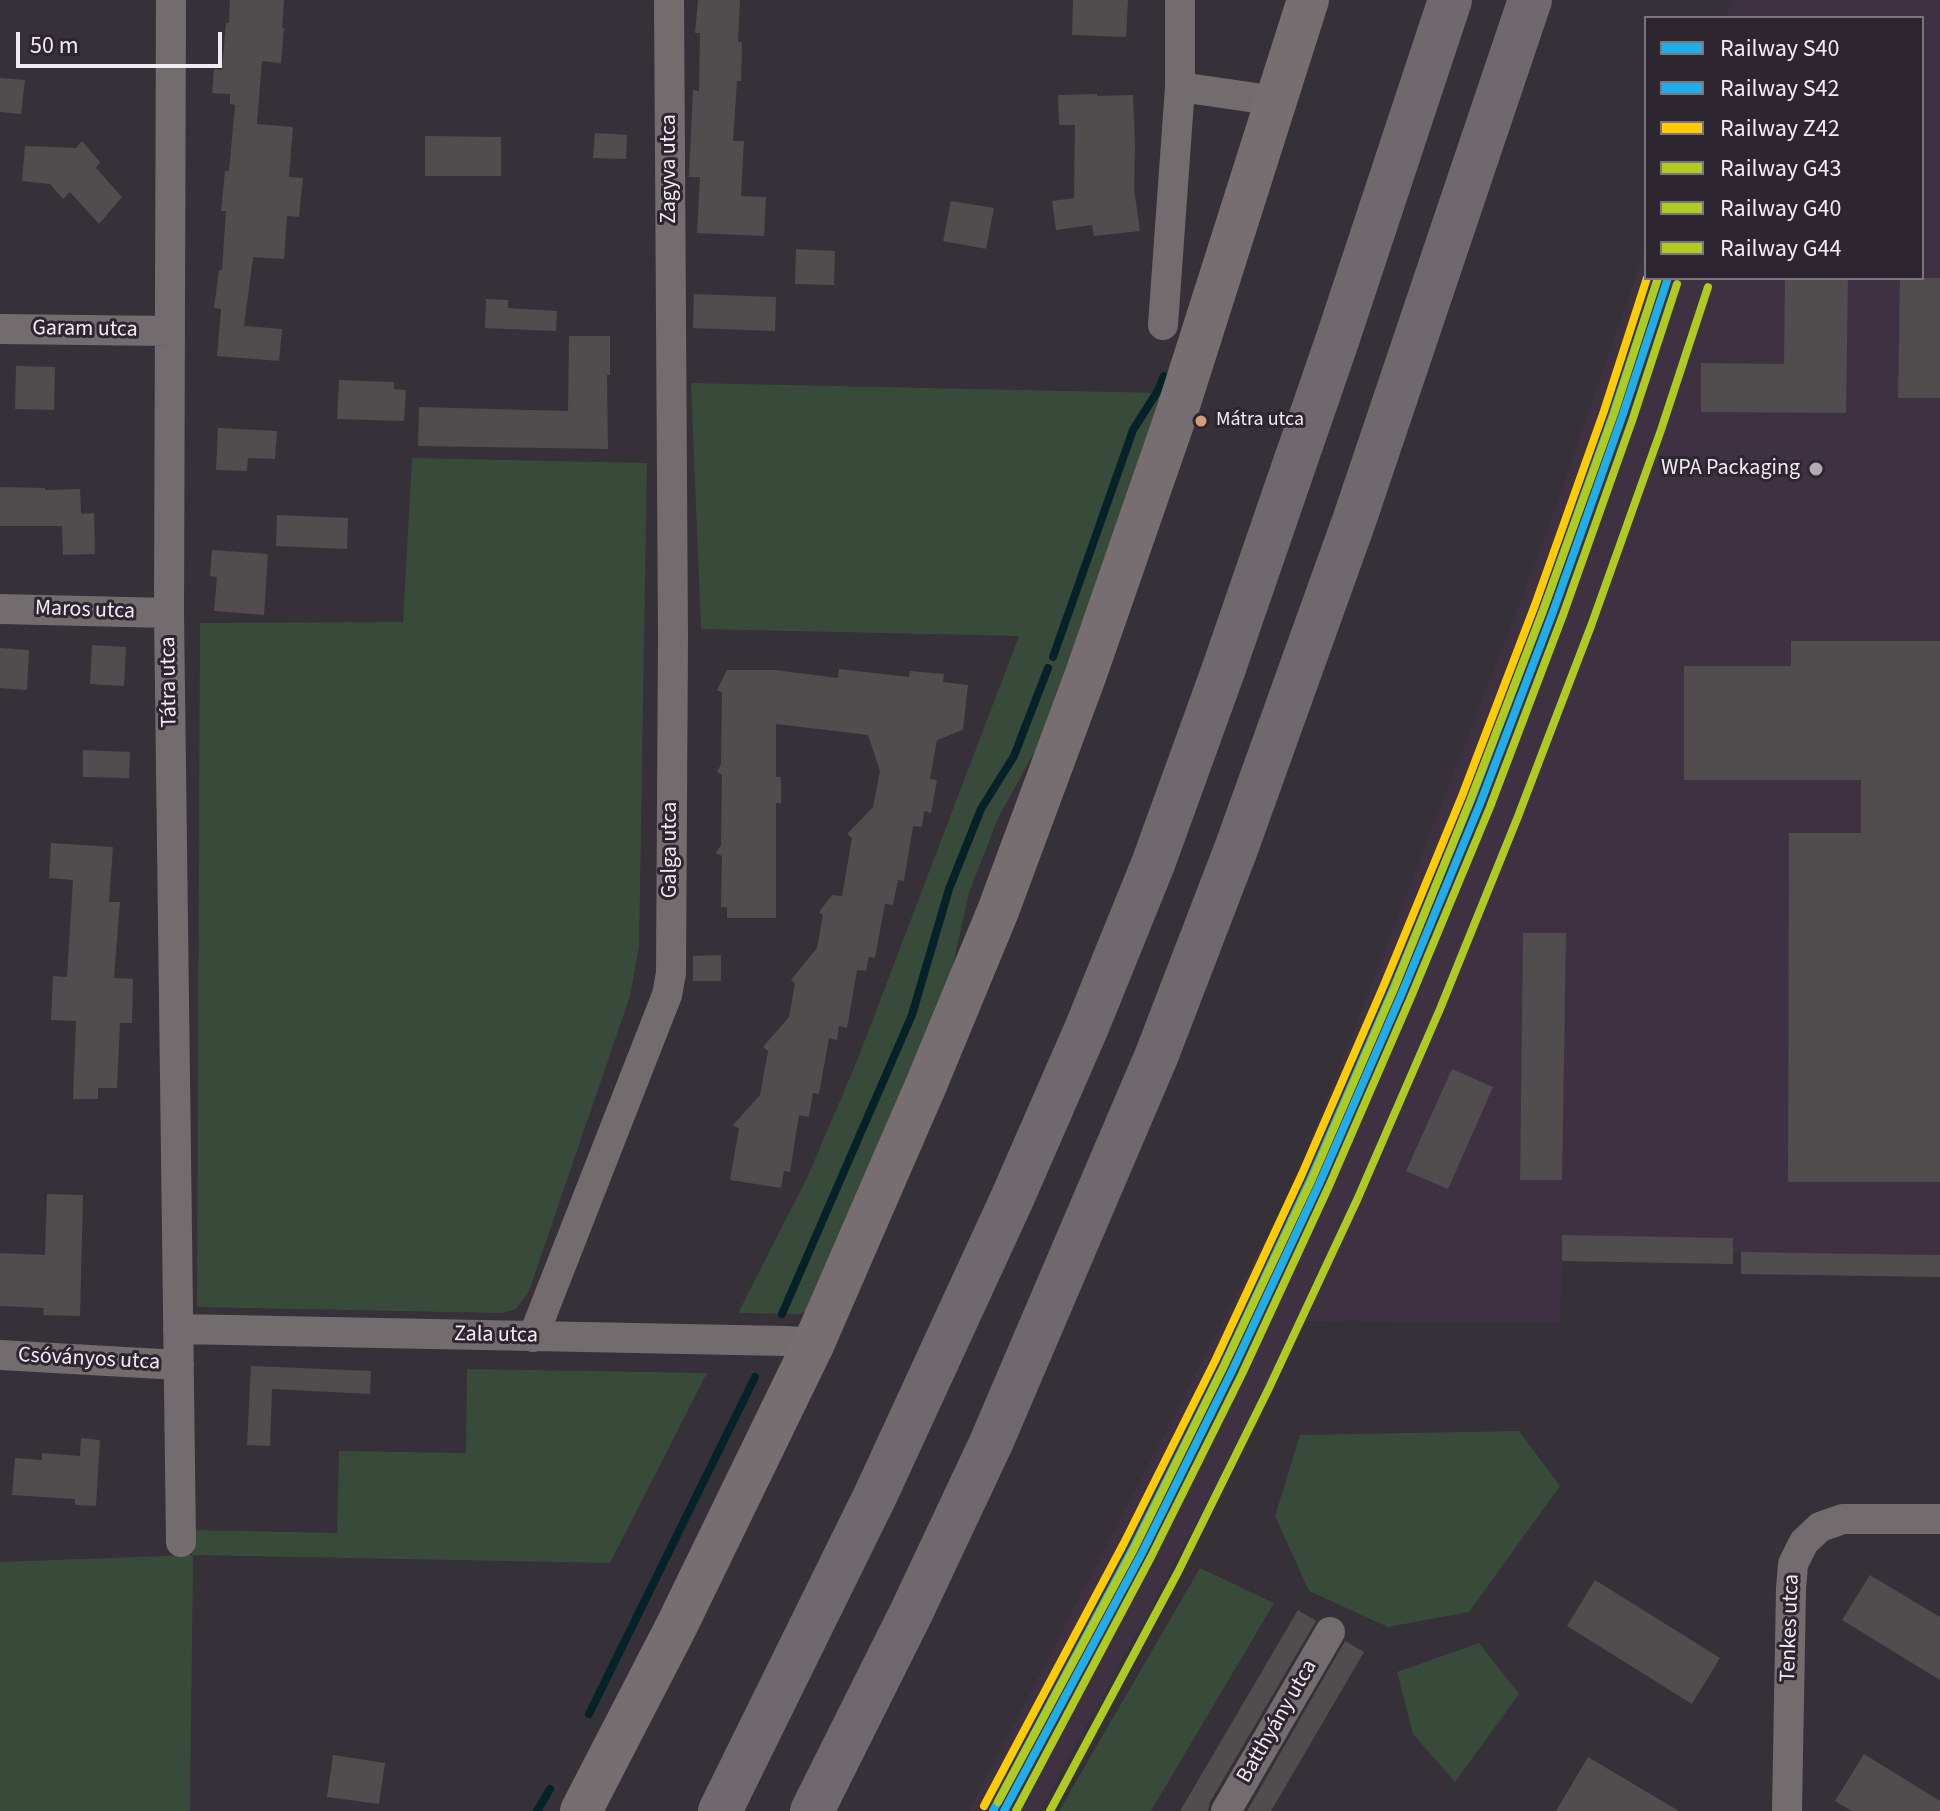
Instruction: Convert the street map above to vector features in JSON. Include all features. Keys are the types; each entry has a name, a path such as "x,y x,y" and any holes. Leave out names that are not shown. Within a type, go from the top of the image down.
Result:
{"highway":[{"path":"720,1811 876,1494 1005,1214 1087,1027 1153,864 1338,338 1450,0"},
{"path":"812,1811 911,1613 991,1443 1156,1057 1236,849 1354,521 1530,0"}],"street":[{"name":"Tátra utca","path":"171,0 169,613 179,1365"},
{"name":"Zagyva utca","path":"669,0 671,338"},
{"path":"1163,325 1180,87 1180,0"},
{"path":"581,1811 676,1627 814,1343 998,911 1086,674 1176,415 1308,0"},
{"path":"1180,87 1277,101"},
{"name":"Garam utca","path":"0,329 170,331"},
{"name":"Galga utca","path":"533,1337 667,995 671,973 671,338"},
{"name":"Maros utca","path":"0,609 169,613"},
{"name":"Zala utca","path":"178,1329 814,1343"},
{"name":"Csóványos utca","path":"0,1355 179,1365"},
{"path":"179,1365 181,1542"},
{"name":"Tenkes utca","path":"1787,1811 1791,1589 1793,1564 1804,1542 1820,1527 1843,1519 1940,1519"},
{"name":"Batthyány utca","path":"1226,1811 1330,1632"}],"shaded area":[{"path":"1733,0 1940,0 1940,1255 1733,1252 1733,1238 1563,1235 1560,1323 1306,1321 1040,1811 969,1811 1294,1184 1543,543 1644,253 1644,280 1924,280 1924,16 1727,16"}],"green space":[{"path":"691,383 1164,393 1044,735 998,818 969,893 951,973 810,1304 800,1314 738,1313 807,1178 857,1061 1019,636 701,629"},
{"path":"412,458 647,463 639,946 630,996 529,1291 516,1309 502,1313 197,1307 200,623 403,622"},
{"path":"467,1369 707,1373 610,1563 193,1555 190,1811 0,1811 0,1562 192,1555 194,1530 337,1533 339,1451 466,1453"},
{"path":"1519,1431 1560,1486 1469,1612 1388,1627 1309,1591 1275,1516 1300,1435"},
{"path":"1200,1568 1274,1603 1151,1811 1059,1811"},
{"path":"1479,1643 1519,1694 1455,1782 1413,1734 1397,1672"}],"building":[{"path":"230,0 284,0 281,63 262,61 257,124 293,127 289,177 303,178 299,217 287,216 284,259 253,257 244,326 282,329 279,361 217,356 221,309 214,308 219,270 222,270 226,211 221,211 225,171 229,171 235,105 230,104 230,94 212,93 214,69 222,70"},
{"path":"698,0 740,0 738,42 742,42 741,81 737,81 733,141 744,141 741,196 766,197 764,236 697,233 700,177 689,177 693,90 699,91 700,33 695,33"},
{"path":"1073,0 1128,0 1126,37 1072,35"},
{"path":"0,78 25,80 21,114 0,112"},
{"path":"1058,95 1133,95 1134,189 1140,231 1094,236 1092,225 1056,230 1052,201 1074,198 1075,125 1059,125"},
{"path":"595,133 627,135 626,159 593,158"},
{"path":"425,136 501,137 501,176 425,176"},
{"path":"82,141 100,162 96,168 122,197 99,224 70,192 63,199 50,184 22,181 25,146 76,148"},
{"path":"951,201 994,208 986,249 943,241"},
{"path":"796,249 835,251 834,285 795,284"},
{"path":"1940,278 1940,398 1898,398 1900,280"},
{"path":"1785,280 1848,280 1846,413 1701,412 1701,363 1784,364"},
{"path":"694,294 776,297 775,331 693,328"},
{"path":"486,299 508,300 508,308 557,311 556,331 485,328"},
{"path":"569,336 610,336 608,449 418,446 419,407 568,411"},
{"path":"16,366 55,367 54,410 15,409"},
{"path":"339,380 394,382 394,389 406,390 404,421 337,419"},
{"path":"218,428 277,431 275,459 248,458 247,471 216,470"},
{"path":"0,487 80,489 81,514 94,513 95,554 63,555 62,526 0,526"},
{"path":"277,515 348,518 347,549 276,546"},
{"path":"212,550 268,554 264,615 214,611 217,577 210,576"},
{"path":"1791,641 1940,641 1940,1182 1788,1182 1789,833 1861,833 1861,780 1684,780 1684,666 1791,666"},
{"path":"92,645 126,647 124,686 90,684"},
{"path":"0,648 29,650 27,690 0,688"},
{"path":"839,669 909,677 910,671 944,674 943,682 968,685 963,730 937,740 930,779 937,780 931,813 924,811 922,827 913,826 904,881 898,880 893,905 885,904 875,958 869,957 866,971 857,970 847,1028 839,1026 837,1040 829,1038 819,1094 813,1093 809,1117 799,1115 790,1172 784,1171 781,1188 730,1180 739,1129 733,1125 760,1095 768,1051 763,1047 789,1017 795,984 791,980 817,948 823,915 819,912 832,895 842,896 852,838 847,834 873,807 880,771 868,735 776,724 776,777 781,777 781,803 776,803 776,918 727,918 727,907 721,907 722,856 716,853 721,845 722,775 717,772 721,764 722,693 717,690 727,670 775,670 838,678"},
{"path":"83,750 130,752 129,778 83,777"},
{"path":"51,843 113,847 109,902 120,902 114,978 133,979 132,1023 120,1023 117,1088 98,1088 98,1099 73,1099 76,1021 51,1020 53,976 67,977 73,880 49,878"},
{"path":"1523,933 1566,933 1562,1180 1520,1180"},
{"path":"721,955 721,981 693,981 693,956"},
{"path":"1452,1069 1493,1087 1448,1189 1406,1171"},
{"path":"47,1194 83,1195 80,1316 43,1315 44,1308 0,1306 0,1253 45,1255"},
{"path":"1562,1235 1733,1238 1733,1264 1562,1261"},
{"path":"1741,1252 1940,1255 1940,1277 1741,1274"},
{"path":"251,1366 371,1371 370,1394 272,1389 270,1446 247,1445"},
{"path":"81,1438 100,1440 96,1506 75,1505 75,1499 12,1495 15,1458 42,1460 42,1453 80,1456"},
{"path":"1870,1575 1940,1617 1940,1680 1842,1620"},
{"path":"1595,1580 1720,1658 1692,1704 1567,1626"},
{"path":"1298,1610 1316,1621 1210,1802 1208,1811 1180,1811"},
{"path":"1345,1641 1364,1652 1271,1811 1247,1811"},
{"path":"1864,1754 1940,1801 1940,1811 1852,1811 1835,1801"},
{"path":"333,1755 385,1763 379,1804 327,1797"},
{"path":"1588,1757 1679,1811 1556,1811"}],"waterway":[{"path":"1053,657 1133,430 1164,376"},
{"path":"782,1314 912,1015 949,889 981,809 1014,756 1048,668"},
{"path":"589,1714 755,1377"},
{"path":"537,1811 550,1789"}],"rail line":[{"name":"Z42","path":"984,1806 1124,1543 1215,1361 1302,1174 1462,796 1535,605 1646,280"},
{"name":"S40","path":"993,1811 1133,1548 1224,1365 1311,1178 1471,800 1544,608 1657,280"},
{"name":"G40","path":"998,1802 1134,1549 1312,1179 1470,801 1614,414 1657,280"},
{"name":"S42","path":"1004,1811 1142,1553 1233,1369 1320,1182 1402,993 1480,804 1553,612 1667,281"},
{"name":"G43","path":"1016,1811 1151,1557 1242,1374 1329,1186 1411,997 1490,807 1563,615 1677,284"},
{"name":"G44","path":"1050,1811 1178,1572 1269,1388 1357,1200 1440,1009 1591,626 1708,287"}],"place":[{"name":"Mátra utca","path":"1201,421"},
{"name":"WPA Packaging","path":"1816,469"}]}
